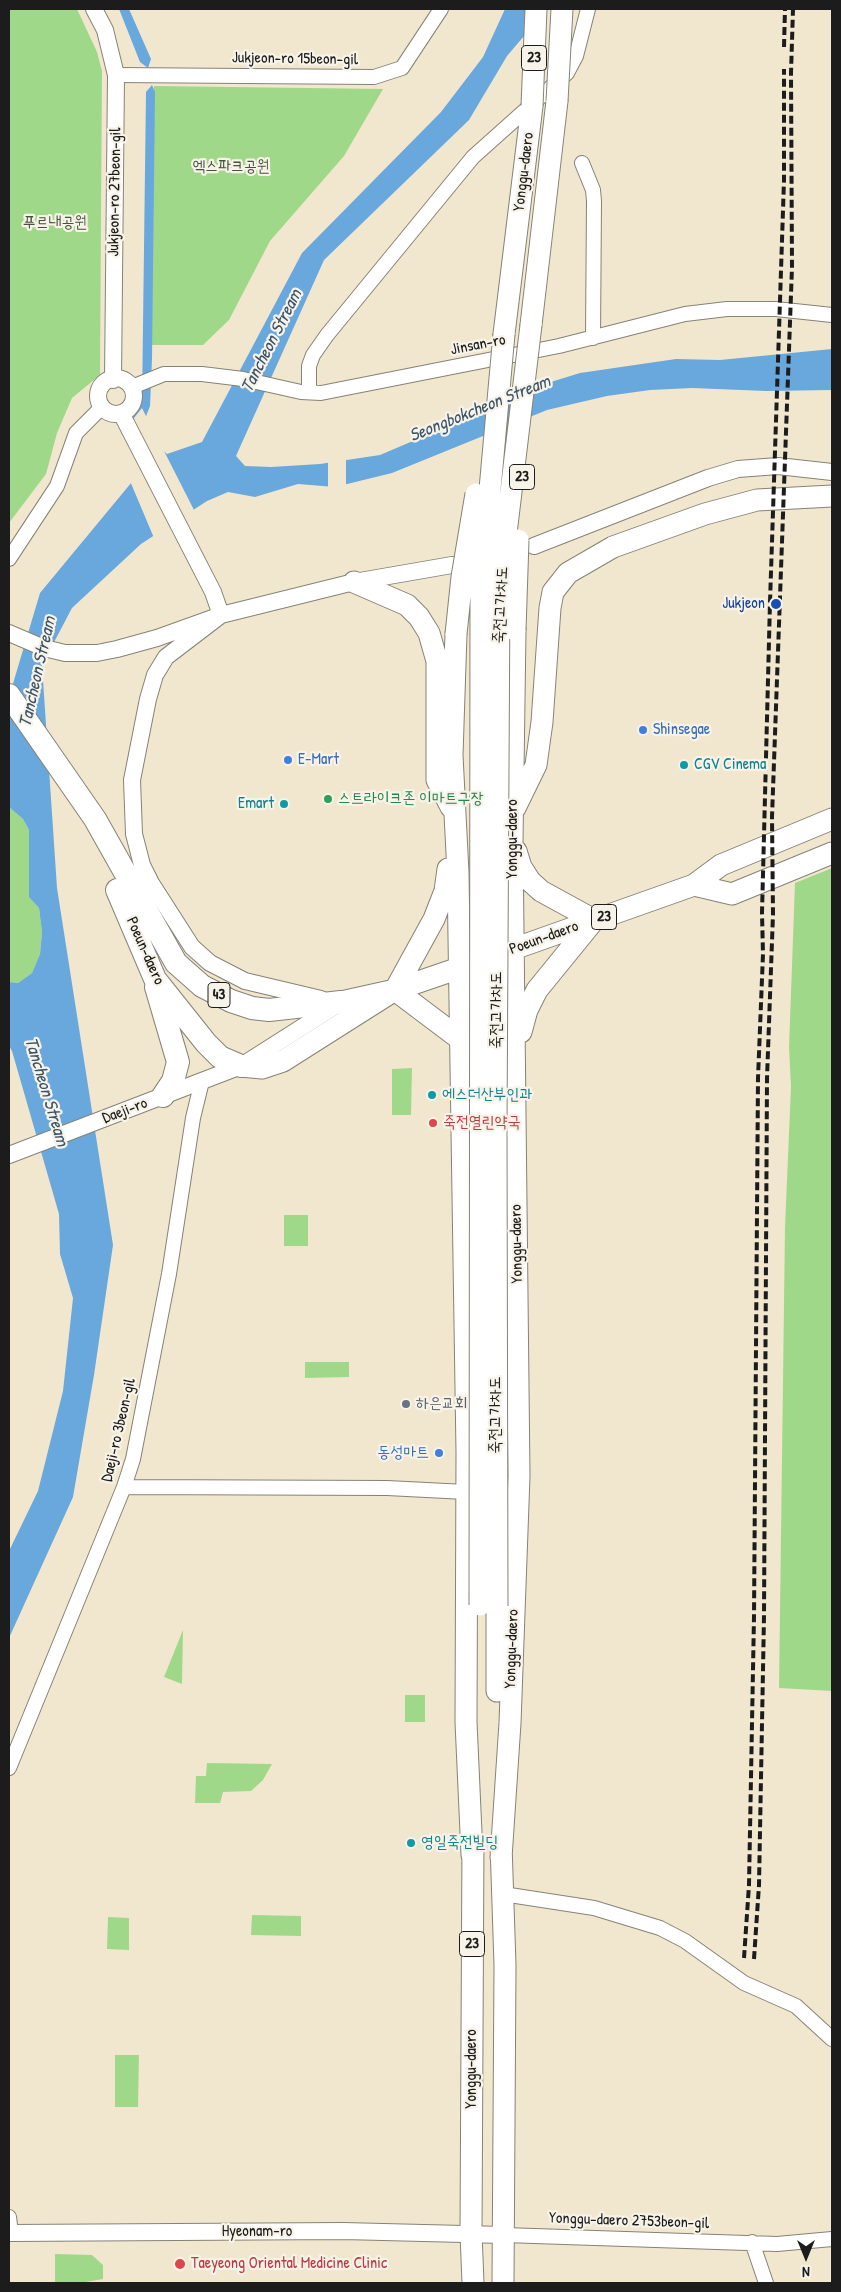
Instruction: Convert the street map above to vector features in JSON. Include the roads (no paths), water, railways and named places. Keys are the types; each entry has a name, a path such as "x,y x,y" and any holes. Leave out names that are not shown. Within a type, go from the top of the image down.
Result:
{"highway":[{"name":"Poeun-daero","path":"9,695 94,819 133,906 154,979 206,1043 220,1057 241,1066"},
{"name":"Poeun-daero","path":"9,718 83,826 133,906 176,962 202,986 231,1001 269,1010 341,1002"},
{"path":"154,979 178,1062 173,1081 160,1097"}],"main road":[{"name":"Yonggu-daero","path":"473,2283 471,2233 472,1855 466,1722 466,1492 458,873 454,820 453,695 456,634 462,577 504,334 532,106 536,9"},
{"name":"Yonggu-daero","path":"501,1858 510,1724 519,1476 512,841 515,630 531,326 557,101 562,9"},
{"name":"죽전고가차도","path":"489,1605 496,1116 499,592 531,326"},
{"name":"죽전고가차도","path":"489,1605 482,590 504,334"},
{"path":"513,813 536,765 542,722 550,608 553,592 568,573 613,547 705,514 757,500 832,496"},
{"path":"354,582 406,605 419,617 429,633 437,661 437,780 454,820 445,891 426,936 395,990 460,1040"},
{"name":"Poeun-daero","path":"341,1002 395,990 694,885 721,865 832,819"},
{"path":"512,841 521,866 530,881 554,900 594,920 537,990 527,1010 515,1054"},
{"path":"694,885 732,894 832,853"},
{"path":"458,873 464,879 474,883 487,883 498,880 513,863"},
{"name":"Poeun-daero","path":"241,1066 262,1068 283,1061 395,990"},
{"name":"Yonggu-daero","path":"472,1855 489,1605"},
{"name":"Yonggu-daero","path":"489,1605 497,1724 503,1894 503,2283"}],"street":[{"name":"Jukjeon-ro 27beon-gil","path":"94,9 105,30 116,75 113,380"},
{"name":"Jukjeon-ro 15beon-gil","path":"116,75 374,77 402,68 441,9"},
{"path":"315,393 309,366 313,355 326,335 473,157 568,72 576,56 588,9"},
{"path":"582,163 593,190 594,201 593,338"},
{"name":"Jinsan-ro","path":"137,384 164,374 202,374 243,379 282,389 315,393 466,366 593,338 685,314 727,309 776,309 832,314"},
{"path":"124,420 133,402 137,384 122,379 106,381 99,390 99,402 102,407 124,420 213,592 221,615"},
{"path":"9,559 56,486 76,433 102,407"},
{"path":"534,546 708,478 738,469 778,466 832,472"},
{"path":"9,633 44,648 65,653 111,650 157,638 221,615 354,582 452,565"},
{"path":"221,615 166,656 155,675 148,698 132,780 134,834 142,865 182,933 192,947 210,964 245,981 292,994 341,1002"},
{"name":"Daeji-ro","path":"9,1155 241,1066 341,1002"},
{"name":"Daeji-ro 3beon-gil","path":"9,1768 124,1487 133,1458 169,1274 193,1118 202,1082"},
{"path":"124,1487 387,1488 466,1492"},
{"path":"503,1894 594,1908 660,1928 685,1941 744,1983 796,2006 832,2039"},
{"name":"Hyeonam-ro","path":"10,2227 504,2234"},
{"name":"Yonggu-daero 2753beon-gil","path":"504,2234 794,2243 832,2239"},
{"path":"752,2242 766,2283"}],"water":[{"path":"119,9 129,9 151,59 148,68 140,62"},
{"name":"Tancheon Stream","path":"505,9 547,9 507,56 469,120 324,260 236,456 245,466 271,467 320,464 380,455 554,381 580,373 676,359 720,360 832,349 832,390 766,391 692,388 650,390 607,396 547,410 392,473 335,487 298,484 255,497 228,492 207,501 141,544 72,608 42,665 57,888 113,1245 94,1375 73,1497 9,1638 9,1551 38,1491 63,1391 73,1298 60,1254 59,1214 9,1046 9,982 18,983 32,973 40,954 42,932 39,908 29,897 29,830 23,819 9,807 9,697 40,593 136,477 129,465 121,432 142,403 146,92 152,85 155,92 152,359 150,406 141,429 167,454 202,442 302,253 441,112 483,57"}],"railway":[{"path":"784,47 785,9"},
{"path":"754,1959 759,1885 764,1616 767,1078 773,914 772,817 792,267 791,73 793,9"},
{"path":"744,1958 749,1885 754,1616 758,1078 763,954 762,913 770,602 784,180 784,69"}],"place":[{"name":"Jukjeon","path":"776,604"},
{"name":"Shinsegae","path":"643,730"},
{"name":"E-Mart","path":"288,760"},
{"name":"CGV Cinema","path":"684,765"},
{"name":"스트라이크존 이마트구장","path":"328,799"},
{"name":"Emart","path":"284,804"},
{"name":"에스더산부인과","path":"432,1095"},
{"name":"죽전열린약국","path":"433,1123"},
{"name":"하은교회","path":"406,1404"},
{"name":"동성마트","path":"439,1453"},
{"name":"영일죽전빌딩","path":"411,1843"},
{"name":"Taeyeong Oriental Medicine Clinic","path":"180,2264"}],"park label":[{"name":"엑스파크공원","path":"231,167"},
{"name":"푸르내공원","path":"55,223"}],"water label":[{"name":"Seongbokcheon Stream","path":"480,409"}]}
